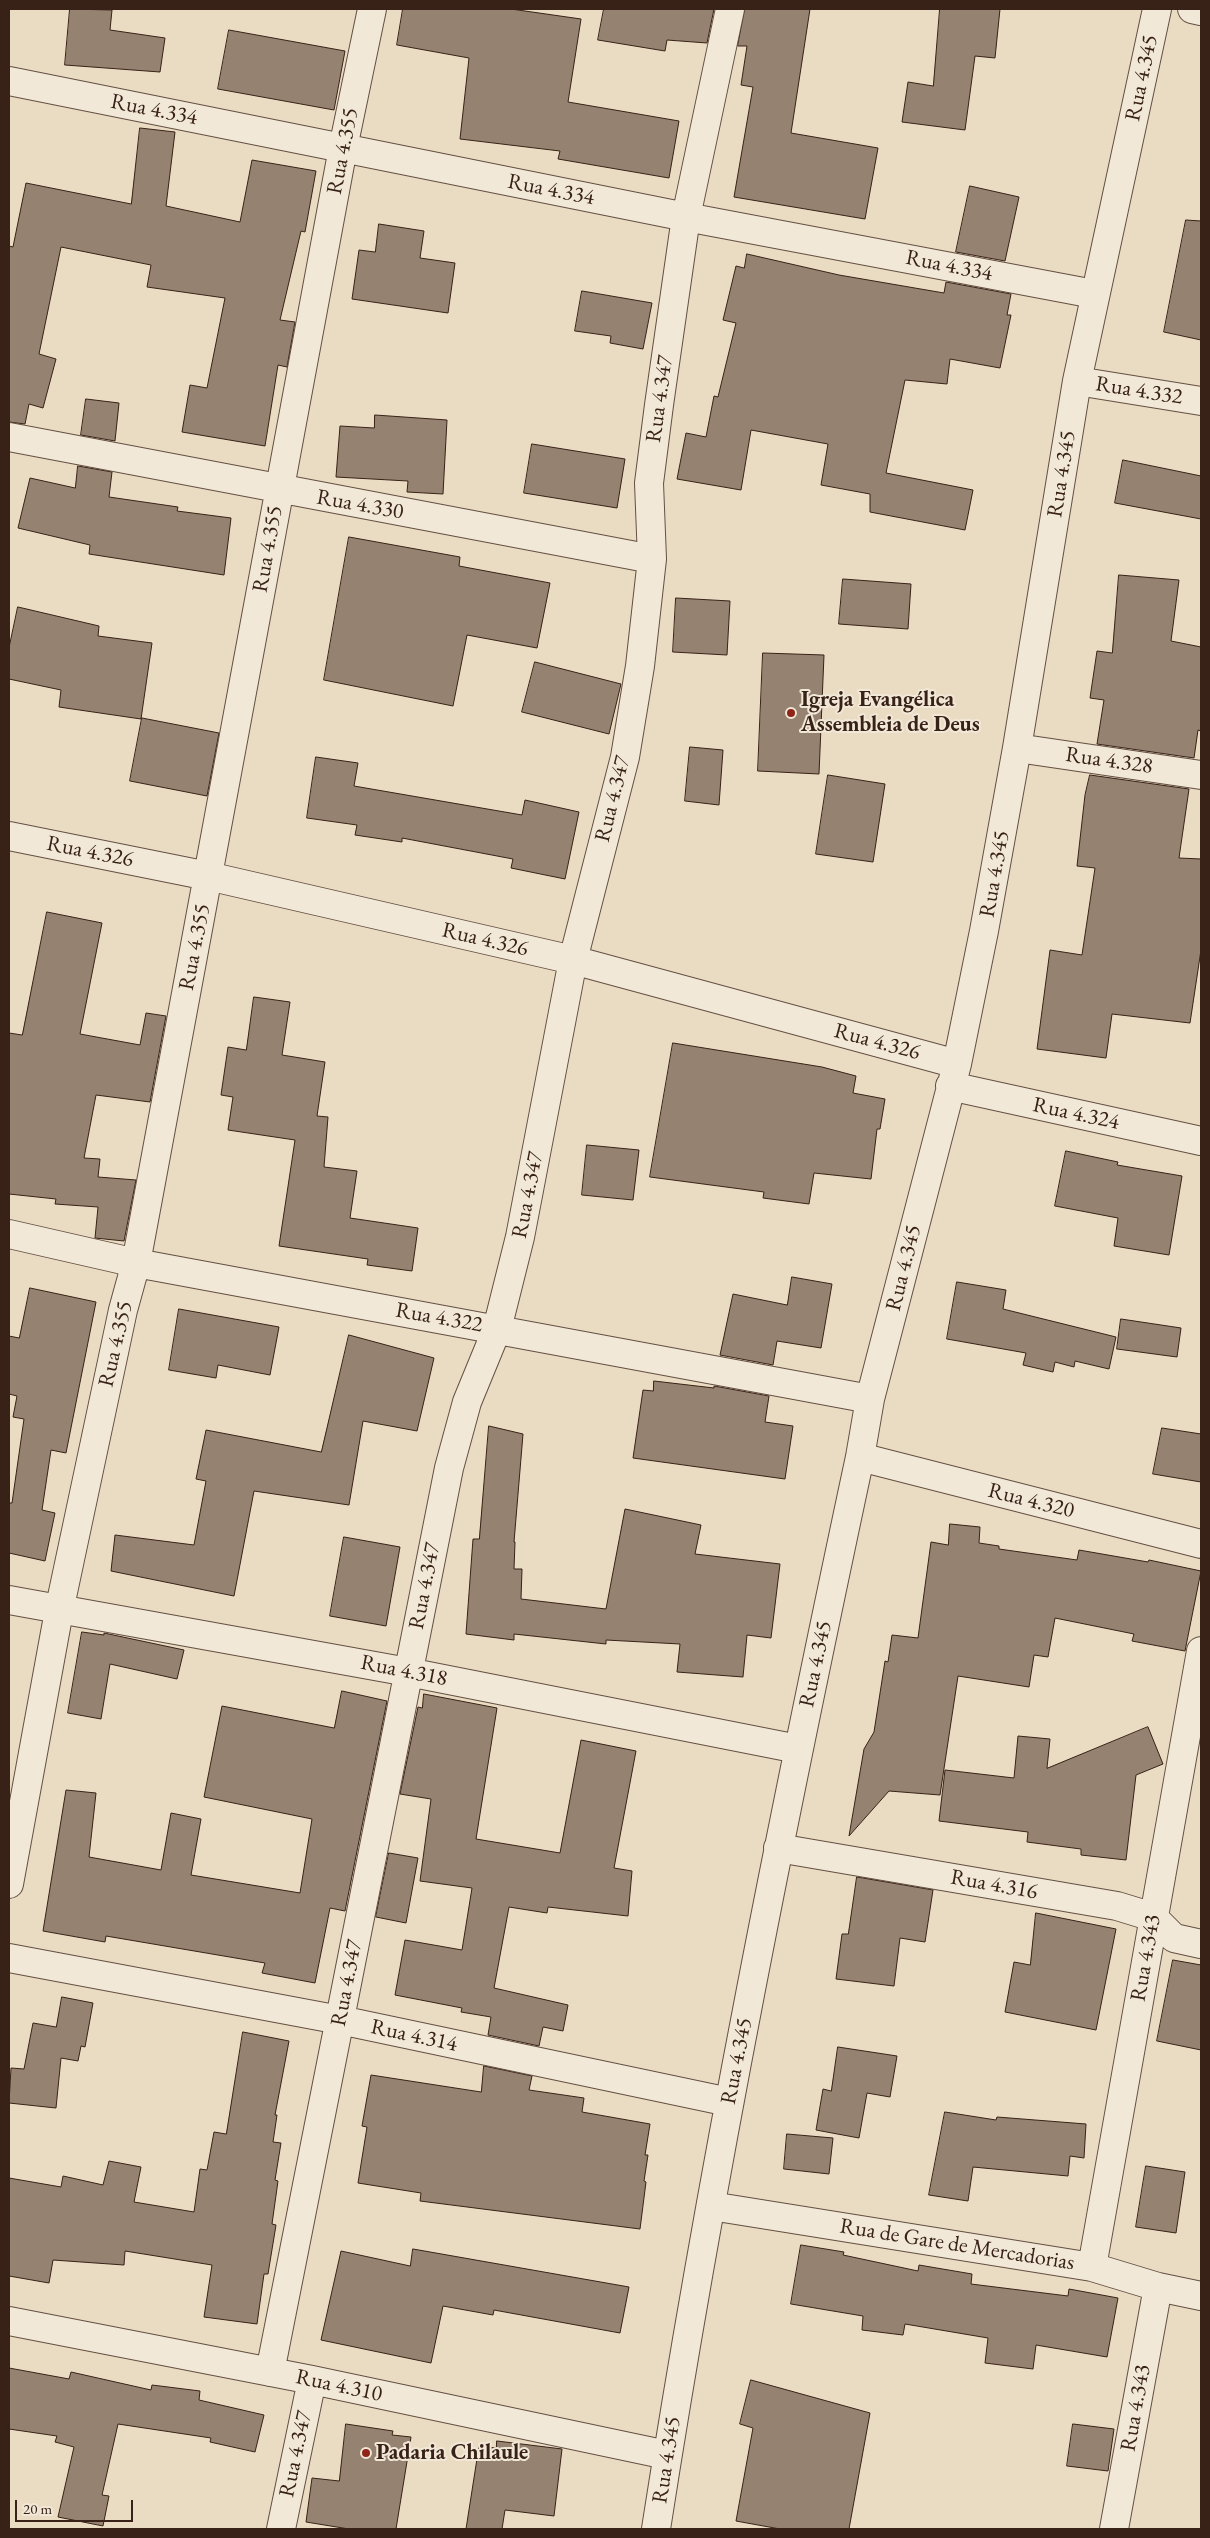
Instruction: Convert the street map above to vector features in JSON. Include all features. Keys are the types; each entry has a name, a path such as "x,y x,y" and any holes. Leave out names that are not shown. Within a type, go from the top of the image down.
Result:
{"street":[{"name":"Rua 4.355","path":"9,1884 60,1611 121,1320 136,1263 279,490 372,9"},
{"name":"Rua 4.347","path":"270,2372 449,1468 467,1402 497,1329 530,1193 544,1107 573,960 625,757 640,666 652,559 649,483 686,217 730,9"},
{"name":"Rua 4.345","path":"656,2529 729,2102 778,1848 860,1457 870,1399 954,1075 984,931 1017,748 1077,382 1094,294 1157,9"},
{"path":"1192,9 1201,10"},
{"name":"Rua 4.334","path":"9,82 686,217 1094,294"},
{"name":"Rua 4.332","path":"1077,382 1201,401"},
{"name":"Rua 4.330","path":"9,437 279,490 652,559"},
{"name":"Rua 4.328","path":"1017,748 1201,775"},
{"name":"Rua 4.326","path":"9,836 208,876 573,960 954,1075"},
{"name":"Rua 4.324","path":"954,1075 1201,1141"},
{"name":"Rua 4.322","path":"9,1234 136,1263 870,1399"},
{"name":"Rua 4.320","path":"860,1457 1201,1544"},
{"name":"Rua 4.318","path":"9,1600 60,1611 408,1672 798,1749"},
{"name":"Rua 4.343","path":"1092,2267 1201,1650"},
{"name":"Rua 4.316","path":"778,1848 1117,1906 1153,1917 1174,1938 1201,1944"},
{"name":"Rua 4.314","path":"9,1958 340,2020 729,2102"},
{"name":"Rua de Gare de Mercadorias","path":"711,2206 1092,2267 1158,2287 1201,2296"},
{"name":"Rua 4.343","path":"1114,2529 1158,2287"},
{"name":"Rua 4.310","path":"9,2322 312,2380 668,2456"},
{"name":"Rua 4.347","path":"280,2529 312,2380"}],"building":[{"path":"70,9 112,10 110,30 165,38 160,72 65,65"},
{"path":"403,9 511,9 581,19 568,102 679,121 669,178 558,159 560,151 460,139 469,58 397,45"},
{"path":"604,9 714,9 707,43 667,40 665,51 598,40"},
{"path":"745,9 810,9 791,133 878,148 865,219 734,197 753,87 741,85 747,46 738,46"},
{"path":"940,9 1000,9 995,58 975,56 965,130 902,122 908,82 933,86"},
{"path":"229,30 345,51 334,110 218,89"},
{"path":"140,128 175,132 166,206 240,222 252,160 316,171 305,232 301,231 280,320 295,322 287,367 278,365 265,446 182,432 190,385 207,388 225,298 147,287 151,265 61,247 39,354 56,359 43,408 29,404 25,424 9,422 9,246 13,247 26,183 131,204"},
{"path":"970,186 1019,197 1005,261 956,252"},
{"path":"1186,220 1201,221 1201,340 1164,332"},
{"path":"379,224 424,231 420,258 455,263 448,313 352,299 359,250 375,252"},
{"path":"747,254 839,275 944,293 946,282 1011,294 1007,315 1011,315 1000,368 950,359 947,384 905,380 886,473 973,490 965,530 870,512 870,494 821,485 828,444 751,430 741,490 677,479 686,433 706,437 714,396 718,397 736,323 723,320 736,266 744,268"},
{"path":"582,291 652,303 643,349 610,343 611,336 575,331"},
{"path":"86,399 119,403 115,441 81,435"},
{"path":"375,415 447,420 443,494 407,492 408,481 336,477 340,426 374,428"},
{"path":"532,444 625,459 617,508 524,493"},
{"path":"1123,460 1201,476 1201,519 1115,503"},
{"path":"78,466 112,472 109,497 178,507 177,511 231,518 224,575 89,554 90,545 18,528 30,478 75,488"},
{"path":"349,537 460,557 459,566 550,583 537,648 467,635 453,706 324,680"},
{"path":"1119,575 1179,580 1171,641 1201,647 1201,731 1198,730 1194,758 1097,744 1104,700 1090,698 1097,651 1112,653"},
{"path":"843,579 911,584 908,629 839,624"},
{"path":"676,598 730,601 727,655 673,652"},
{"path":"18,607 99,626 98,636 152,643 141,719 59,707 61,690 9,679 9,648"},
{"name":"Igreja Evangélica Assembleia de Deus","path":"763,653 824,655 819,774 758,771"},
{"path":"535,662 621,684 609,734 522,712"},
{"path":"142,718 219,733 207,796 130,781"},
{"path":"690,747 723,750 719,805 685,801"},
{"path":"316,757 358,763 354,786 522,815 525,800 579,812 565,879 511,868 513,859 402,838 402,842 355,835 357,825 307,818"},
{"path":"828,775 885,784 873,862 816,854"},
{"path":"1090,775 1189,789 1179,858 1201,859 1201,950 1190,1023 1112,1014 1106,1058 1037,1049 1050,950 1082,955 1095,868 1077,866 1085,795"},
{"path":"47,912 102,923 80,1034 140,1045 146,1013 166,1016 150,1102 96,1095 84,1158 100,1159 98,1177 136,1180 124,1241 95,1238 98,1207 55,1204 56,1199 9,1194 9,1033 22,1035"},
{"path":"254,997 290,1002 282,1055 325,1062 317,1116 328,1117 324,1167 357,1171 350,1218 418,1228 412,1271 367,1265 368,1259 279,1246 295,1140 228,1130 233,1097 221,1095 228,1047 246,1050"},
{"path":"673,1043 822,1067 856,1076 853,1093 885,1099 880,1129 877,1129 871,1179 814,1173 809,1204 763,1198 764,1192 650,1177"},
{"path":"587,1145 639,1150 633,1200 582,1195"},
{"path":"1066,1151 1118,1162 1117,1165 1182,1176 1169,1255 1114,1246 1118,1218 1055,1206"},
{"path":"792,1277 832,1284 821,1348 777,1341 773,1365 720,1355 733,1294 787,1305"},
{"path":"957,1282 1006,1290 1003,1309 1116,1337 1109,1369 1075,1361 1074,1367 1055,1362 1053,1372 1023,1365 1026,1353 947,1339"},
{"path":"30,1288 96,1302 66,1453 51,1450 42,1510 55,1513 45,1561 9,1553 9,1503 12,1503 24,1419 13,1417 17,1396 9,1394 9,1336 19,1338"},
{"path":"179,1309 279,1327 270,1375 218,1365 216,1378 169,1370"},
{"path":"1121,1319 1181,1328 1177,1357 1117,1349"},
{"path":"349,1335 434,1358 417,1431 363,1421 349,1505 254,1491 234,1596 111,1571 115,1535 194,1545 206,1481 196,1479 206,1430 321,1452"},
{"path":"654,1381 714,1388 714,1386 769,1396 765,1422 793,1426 785,1479 633,1458 643,1390 653,1391"},
{"path":"489,1426 523,1434 514,1542 514,1569 522,1569 521,1599 606,1609 625,1509 701,1525 695,1554 780,1564 771,1638 747,1635 743,1677 677,1672 680,1644 606,1640 606,1644 514,1634 514,1640 466,1634 473,1539 479,1539"},
{"path":"1162,1428 1201,1434 1201,1482 1153,1474"},
{"path":"950,1524 980,1527 979,1543 999,1546 999,1549 1077,1560 1079,1550 1148,1562 1149,1560 1201,1571 1185,1651 1132,1641 1134,1634 1055,1618 1048,1657 1034,1655 1029,1687 958,1676 940,1795 889,1791 849,1836 864,1749 874,1732 885,1661 888,1662 892,1635 918,1638 931,1542 948,1545"},
{"path":"344,1537 400,1547 386,1626 330,1616"},
{"path":"82,1632 104,1635 104,1633 184,1650 177,1679 110,1664 101,1719 68,1713"},
{"path":"342,1691 387,1701 345,1911 330,1908 315,1983 262,1973 265,1963 106,1936 105,1942 43,1931 66,1790 96,1793 89,1857 161,1870 171,1813 201,1819 191,1875 300,1893 312,1819 204,1797 222,1706 334,1728"},
{"path":"424,1694 497,1708 476,1839 560,1853 581,1740 636,1751 614,1868 632,1871 628,1916 548,1907 547,1913 509,1907 494,1988 568,2005 563,2031 543,2027 539,2046 488,2035 491,2017 461,2012 462,2008 395,1995 405,1940 462,1950 472,1888 420,1881 431,1799 400,1794 418,1707 422,1708"},
{"path":"1148,1727 1163,1764 1136,1775 1126,1860 1081,1855 1081,1849 1027,1842 1028,1832 939,1821 945,1770 1014,1778 1018,1736 1050,1739 1047,1768"},
{"path":"389,1853 418,1858 406,1923 376,1917"},
{"path":"857,1877 933,1890 925,1942 900,1938 894,1986 836,1979 842,1934 848,1934"},
{"path":"1036,1913 1116,1929 1096,2030 1005,2012 1014,1962 1030,1965"},
{"path":"1173,1960 1201,1965 1201,2050 1157,2041"},
{"path":"62,1997 93,2003 85,2047 81,2046 78,2061 61,2058 56,2108 9,2103 11,2068 24,2069 33,2023 56,2027"},
{"path":"243,2032 289,2041 275,2115 277,2115 273,2142 281,2143 275,2180 278,2181 272,2224 276,2225 268,2274 264,2274 257,2324 204,2317 212,2265 125,2251 124,2265 53,2260 49,2283 9,2276 9,2178 61,2187 63,2176 103,2185 109,2161 141,2167 134,2202 194,2212 200,2169 207,2170 214,2132 226,2134"},
{"path":"838,2047 897,2056 890,2097 867,2093 859,2138 816,2130 823,2089 831,2091"},
{"path":"484,2066 532,2076 529,2090 584,2098 582,2112 650,2124 645,2155 648,2155 640,2229 420,2201 421,2193 358,2183 367,2127 362,2126 371,2075 481,2092"},
{"path":"945,2112 996,2120 997,2117 1086,2124 1084,2158 1070,2156 1068,2176 973,2167 968,2201 929,2195"},
{"path":"787,2134 833,2138 829,2174 784,2169"},
{"path":"1146,2166 1185,2172 1176,2233 1136,2227"},
{"path":"801,2245 844,2252 843,2255 918,2271 919,2265 972,2274 971,2284 1068,2296 1069,2289 1118,2298 1107,2357 1036,2345 1033,2369 985,2363 988,2338 905,2324 903,2335 862,2330 863,2316 791,2304"},
{"path":"413,2249 629,2287 620,2333 494,2310 493,2315 443,2306 431,2363 321,2340 341,2251 410,2266"},
{"path":"9,2368 69,2379 71,2372 151,2390 152,2385 200,2391 199,2400 264,2415 255,2452 210,2442 211,2438 118,2424 102,2495 109,2496 103,2526 58,2517 74,2447 55,2442 57,2436 9,2429"},
{"path":"751,2380 870,2413 849,2529 780,2529 736,2521 753,2428 740,2424"},
{"path":"346,2424 393,2431 392,2435 411,2437 396,2529 349,2529 306,2522 312,2478 339,2481"},
{"path":"1073,2424 1114,2429 1108,2471 1067,2466"},
{"path":"497,2441 562,2449 554,2516 505,2510 502,2529 466,2529 479,2446 496,2448"}],"place":[{"name":"Igreja Evangélica Assembleia de Deus","path":"791,713"},
{"name":"Padaria Chilaule","path":"366,2453"}]}
